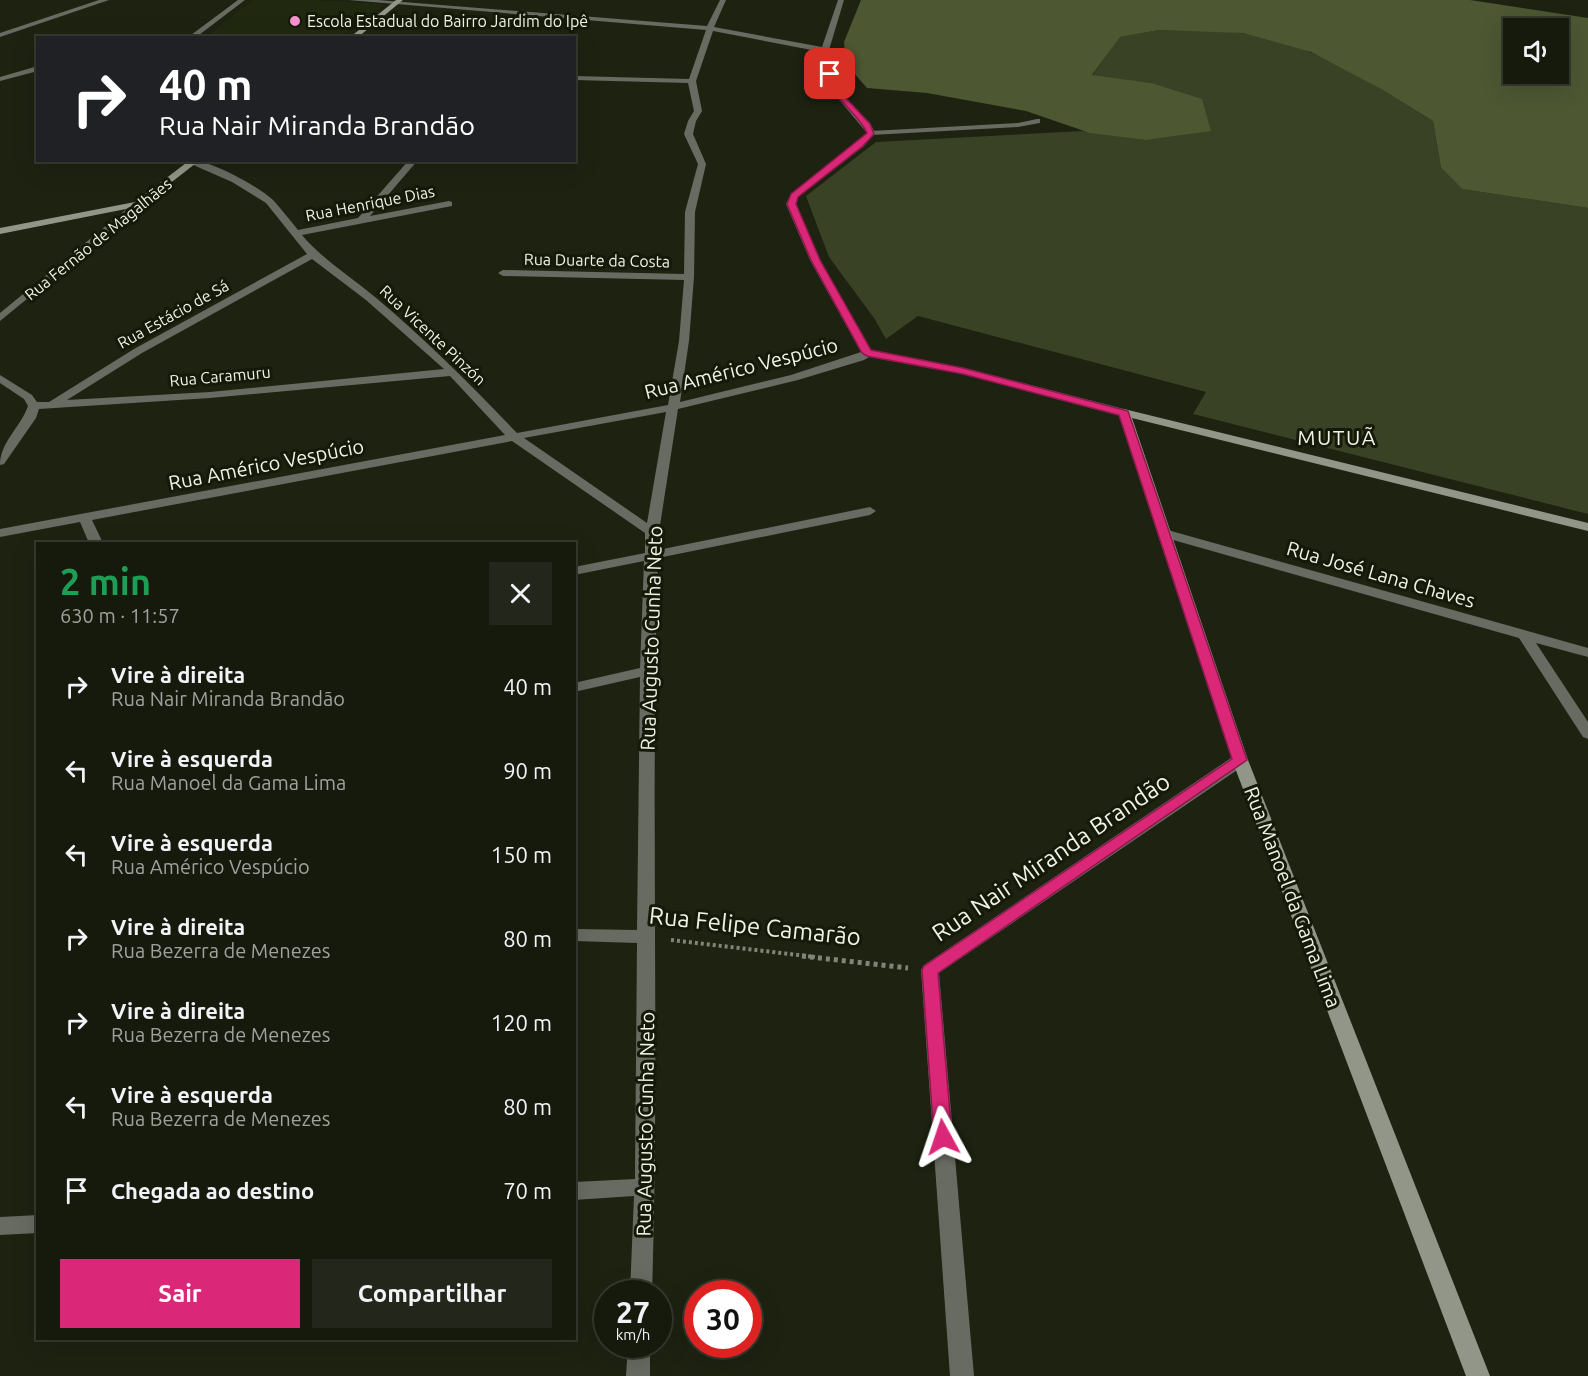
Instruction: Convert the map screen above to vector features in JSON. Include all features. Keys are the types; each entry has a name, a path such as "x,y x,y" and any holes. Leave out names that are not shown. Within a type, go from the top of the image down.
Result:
{"street":[{"path":"0,35 106,0"},
{"path":"193,36 242,0"},
{"path":"351,0 710,28 825,50"},
{"path":"576,78 692,81 710,28 723,0"},
{"path":"841,0 825,50 835,86 841,97 870,129 871,134 794,196 791,204 815,260 867,353"},
{"path":"355,36 398,2"},
{"path":"0,79 36,69"},
{"path":"0,74 10,76"},
{"name":"Rua Augusto Cunha Neto","path":"641,1280 645,1187 647,670 652,532 684,341 689,277 690,212 702,164 701,156 688,134 687,126 698,111 692,81"},
{"name":"Rua Fernão de Magalhães","path":"0,318 138,204 194,162"},
{"name":"Rua Vicente Pinzón","path":"197,162 235,180 269,201 313,255 370,298 453,372 514,437 652,532"},
{"path":"361,221 412,162"},
{"path":"0,231 138,204"},
{"name":"Rua Henrique Dias","path":"297,233 449,204"},
{"name":"Rua Estácio de Sá","path":"51,405 138,351 313,255"},
{"name":"Rua Duarte da Costa","path":"503,273 689,277"},
{"name":"Rua Américo Vespúcio","path":"0,533 673,406 794,378 860,358 867,353 963,371 1588,527"},
{"name":"Rua Caramuru","path":"34,406 210,395 453,372"},
{"path":"0,378 28,397 34,406 30,418 0,461"},
{"name":"Rua Manoel da Gama Lima","path":"1124,413 1240,760 1478,1376"},
{"path":"576,571 870,511"},
{"path":"85,518 96,542"},
{"name":"Rua José Lana Chaves","path":"1164,533 1588,653"},
{"path":"1524,635 1588,734"},
{"path":"576,688 647,670"},
{"name":"Rua Nair Miranda Brandão","path":"962,1376 930,970 1240,760"},
{"name":"Rua Felipe Camarão","path":"576,934 647,937"},
{"path":"576,1191 645,1187"},
{"path":"0,1226 36,1224"},
{"path":"638,1376 639,1358"}],"lane":[{"path":"871,134 1037,122"}],"path":[{"name":"Rua Felipe Camarão","path":"647,937 930,970"}],"shaded area":[{"name":"Escola Estadual do Bairro Jardim do Ipê","path":"252,0 317,0 386,4 341,36 208,36"},
{"path":"861,0 1470,0 1588,18 1588,208 1462,189 1441,168 1433,121 1381,89 1311,52 1243,33 1159,30 1120,37 1092,75 1151,83 1202,99 1211,131 1145,140 1090,133 1026,111 927,93 867,88 846,64 844,42"},
{"path":"1159,30 1242,33 1293,45 1342,67 1433,121 1441,168 1462,189 1588,208 1588,514 1193,414 1206,392 918,316 886,339 874,318 829,257 806,196 876,142 1083,131 1145,140 1151,83 1092,76 1119,37"}],"place":[{"name":"Escola Estadual do Bairro Jardim do Ipê","path":"295,21"}],"district":[{"name":"MUTUÃ","path":"1337,437"}],"route":[{"path":"830,74 841,97 867,125 871,134 794,196 791,204 815,260 867,353 963,371 1124,413 1240,760 930,970 943,1137"}]}
